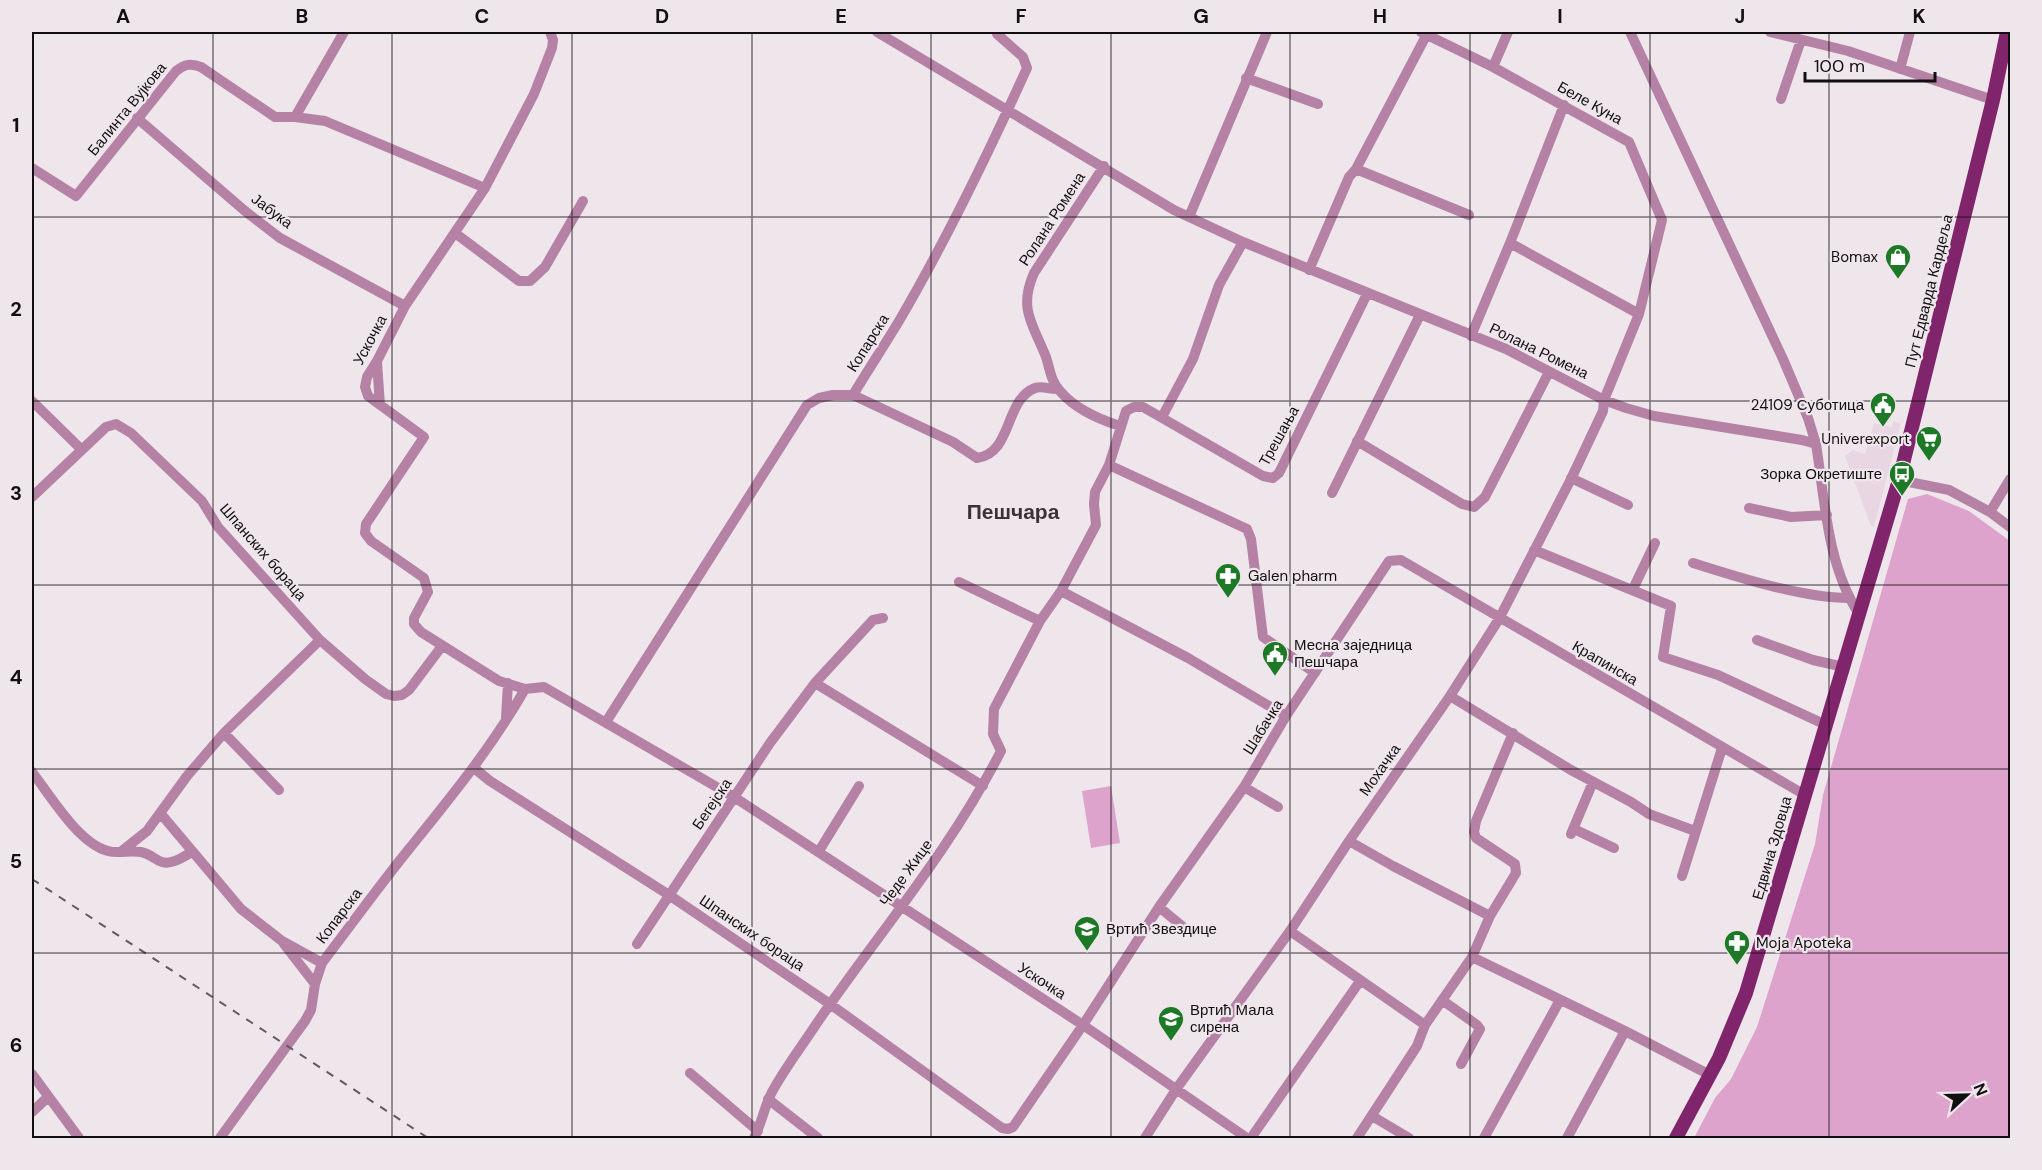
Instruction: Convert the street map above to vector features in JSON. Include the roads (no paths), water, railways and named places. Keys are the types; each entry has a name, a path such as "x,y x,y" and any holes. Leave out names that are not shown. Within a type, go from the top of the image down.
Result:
{"main road":[{"name":"Пут Едварда Кардеља","path":"1877,557 1899,480 1993,100 2007,32"},
{"name":"Едвина Здовца","path":"1676,1138 1710,1076 1735,1024 1746,993 1877,557"}],"street":[{"path":"344,32 295,117 325,121 485,188"},
{"name":"Ускочка","path":"550,32 553,40 552,48 534,94 485,188 405,306 377,361 380,405 424,437 366,524 365,533 371,541 424,578 428,592 414,618 414,624 420,632 499,681 525,688 544,687 734,797 1083,1025 1249,1138"},
{"name":"Ролана Ромена","path":"877,32 1189,217 1243,242 1506,349 1604,400 1654,416 1816,444"},
{"name":"Копарска","path":"606,722 807,405 819,398 832,395 853,395 938,251 1027,68 1023,57 993,32"},
{"path":"1189,217 1267,32"},
{"path":"1493,67 1508,32"},
{"path":"1630,32 1783,359 1808,418 1816,444 1835,560 1848,598 1859,614"},
{"path":"1770,32 1848,51 1993,100"},
{"path":"1900,69 1910,32"},
{"path":"1309,270 1349,177 1356,169 1424,33"},
{"name":"Беле Куна","path":"1424,33 1493,67 1629,142 1662,220 1639,314 1604,400"},
{"path":"1781,99 1801,40"},
{"name":"Балинта Вујкова","path":"32,168 76,196 137,118 183,65 192,64 201,67 275,117 295,117"},
{"path":"1246,78 1318,104"},
{"path":"1471,336 1564,105"},
{"name":"Јабука","path":"137,118 245,211 280,238 405,306"},
{"name":"Ролана Ромена","path":"1104,166 1034,273 1026,293 1026,311 1058,389 1090,414 1120,426"},
{"path":"1356,169 1469,214"},
{"path":"455,234 519,281 530,280 544,267 584,201"},
{"path":"959,582 1040,621 1061,591 1096,525 1095,492 1109,465 1126,411 1134,407 1143,407 1162,417 1193,359 1219,285 1243,242"},
{"path":"1510,243 1639,314"},
{"name":"Трешања","path":"1162,417 1263,476 1273,478 1281,468 1317,399 1367,294"},
{"path":"1332,493 1420,315"},
{"path":"1357,441 1462,504 1474,507 1485,497 1549,372"},
{"path":"853,395 953,442 977,458 989,454 996,448 1011,422 1015,408 1025,394 1040,387 1058,389"},
{"name":"Мохачка","path":"1145,1138 1177,1089 1290,931 1349,841 1450,696 1500,618 1603,411 1604,400"},
{"path":"32,401 82,450"},
{"name":"Шпанских бораца","path":"32,497 106,427 116,424 131,433 202,501 218,527 320,640 378,688 390,695 398,696 409,690 442,646"},
{"path":"1109,465 1247,529 1251,539 1263,637 1316,673"},
{"path":"1571,478 1628,505"},
{"path":"1990,512 2010,479"},
{"path":"1899,480 1949,490 1990,512 2010,527"},
{"path":"1749,508 1791,517 1827,515"},
{"path":"1633,589 1655,543"},
{"path":"1534,550 1671,606 1663,657 1718,675 1827,725"},
{"name":"Крапинска","path":"1389,561 1401,560 1805,795"},
{"name":"Шабачка","path":"1008,1129 1013,1127 1083,1025 1159,907 1244,787 1286,716 1389,561"},
{"path":"1693,563 1787,588 1834,598 1848,598"},
{"path":"1061,591 1188,658 1286,716"},
{"name":"Бегејска","path":"637,944 770,743 815,683 873,620 883,618"},
{"name":"Чеде Жице","path":"690,1073 756,1135 768,1099 831,1004 934,860 983,786 1001,751 993,735 994,709 1040,621"},
{"path":"122,851 147,831 224,733 320,640"},
{"path":"1756,640 1813,660 1844,667"},
{"path":"505,723 508,683"},
{"path":"815,683 983,786"},
{"name":"Копарска","path":"220,1138 305,1021 311,1010 315,984 322,963 474,768 505,723 525,688"},
{"path":"1450,696 1649,814 1695,831"},
{"path":"224,733 279,790"},
{"path":"1358,1138 1418,1046 1425,1025 1472,957 1490,916 1516,873 1515,864 1476,838 1474,832 1476,821 1513,733"},
{"path":"1682,876 1722,748"},
{"name":"Шпанских бораца","path":"474,768 490,781 831,1004 1002,1128 1008,1129"},
{"path":"32,772 79,832 93,844 111,852 138,851 152,855 161,862 172,862 192,852"},
{"path":"1593,782 1572,831 1614,848"},
{"path":"819,852 859,786"},
{"path":"1244,787 1278,807"},
{"path":"161,814 236,905 282,941 322,963"},
{"path":"1349,841 1490,916"},
{"path":"1159,907 1182,926"},
{"path":"1290,931 1425,1025"},
{"path":"282,941 315,984"},
{"path":"1472,957 1625,1031 1710,1076"},
{"path":"1249,1138 1360,981"},
{"path":"1442,1000 1478,1025 1480,1029 1461,1064"},
{"path":"1484,1138 1560,1000"},
{"path":"1567,1138 1625,1031"},
{"path":"32,1074 79,1138"},
{"path":"32,1112 48,1097"},
{"path":"768,1099 818,1138"},
{"path":"1372,1116 1409,1138"}],"railway":[{"path":"32,879 428,1138"}],"place":[{"name":"Bomax","path":"1898,280"},
{"name":"24109 Суботица","path":"1883,428"},
{"name":"Univerexport","path":"1929,462"},
{"name":"Зорка Окретиште","path":"1902,497"},
{"name":"Galen pharm","path":"1228,599"},
{"name":"Месна заједница Пешчара","path":"1275,677"},
{"name":"Вртић Звездице","path":"1087,952"},
{"name":"Moja Apoteka","path":"1737,966"},
{"name":"Вртић Мала сирена","path":"1171,1042"}],"district":[{"name":"Пешчара","path":"1013,512"}]}
